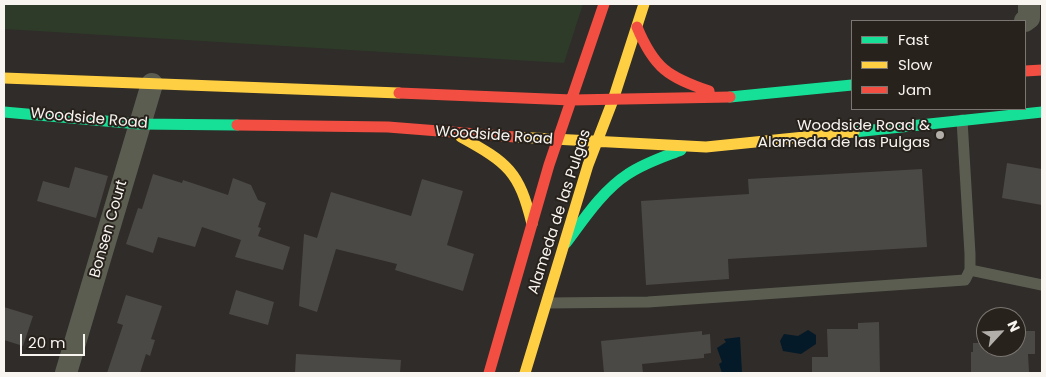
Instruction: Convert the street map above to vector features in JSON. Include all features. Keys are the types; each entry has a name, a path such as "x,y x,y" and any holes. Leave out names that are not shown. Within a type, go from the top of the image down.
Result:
{"main road":[{"name":"Alameda de las Pulgas","path":"489,373 532,224 604,4"},
{"name":"Alameda de las Pulgas","path":"525,373 566,243 588,165 613,100 644,4"},
{"path":"637,27 656,65 669,76 725,97"},
{"path":"1026,71 1042,70"},
{"path":"4,78 572,100 725,97 851,85"},
{"name":"Woodside Road","path":"4,112 139,124 293,124 388,127 558,141 692,146 1042,112"},
{"path":"453,133 502,160 515,173 526,194 532,224"},
{"path":"566,243 590,211 621,179 650,162 692,146"}],"street":[{"name":"Bonsen Court","path":"66,373 152,84"}],"lane":[{"path":"547,303 648,302 965,280 970,270 962,120"},
{"path":"970,270 1042,285"}],"green space":[{"path":"4,4 583,4 564,63 4,29"}],"water":[{"path":"808,330 816,335 816,344 801,354 783,351 780,341 784,334 798,336"},
{"path":"740,337 742,373 722,373 719,364 722,362 717,348 726,342 724,339"}],"building":[{"path":"1007,163 1042,169 1042,205 1002,198"},
{"path":"75,167 108,176 96,218 37,201 43,181 69,188"},
{"path":"922,169 927,247 728,259 729,279 646,285 641,201 749,194 748,179"},
{"path":"153,174 182,183 183,180 228,195 233,178 251,185 258,200 266,203 258,227 261,228 258,236 290,247 283,270 235,257 241,240 202,227 195,247 158,237 153,253 126,244 138,208 142,209"},
{"path":"422,179 463,191 447,245 474,254 463,291 395,270 397,264 336,249 317,312 299,306 304,234 317,238 331,192 411,216"},
{"path":"236,290 274,302 268,325 229,314"},
{"path":"126,295 162,306 151,339 155,340 150,356 146,354 140,373 107,373 123,325 117,323"},
{"path":"4,307 33,316 23,346 4,340"},
{"path":"879,322 880,373 812,373 812,357 828,357 827,329 858,329 858,323"},
{"path":"702,331 702,335 710,334 711,353 704,354 704,358 642,364 643,373 604,373 601,341"},
{"path":"1026,331 1035,331 1035,354 1028,354 1029,372 971,373 973,343 976,343 976,357 1026,357"},
{"path":"296,354 401,360 400,373 295,373"}],"traffic: fast":[{"path":"730,97 851,85"},
{"path":"4,112 139,124 237,125"},
{"path":"854,132 1042,112"},
{"path":"566,243 594,206 619,181 640,167 681,150"}],"traffic: slow":[{"path":"525,373 588,165 613,100 644,4"},
{"path":"4,78 399,93"},
{"path":"515,137 706,147 854,132"},
{"path":"461,137 490,154 509,170 522,192 532,224"}],"traffic: jam":[{"path":"489,373 549,165 604,4"},
{"path":"637,27 656,62 683,81 709,91"},
{"path":"1026,71 1042,70"},
{"path":"399,93 572,100 730,97"},
{"path":"237,125 388,127 515,137"}],"place":[{"name":"Woodside Road & Alameda de las Pulgas","path":"940,135"}]}
